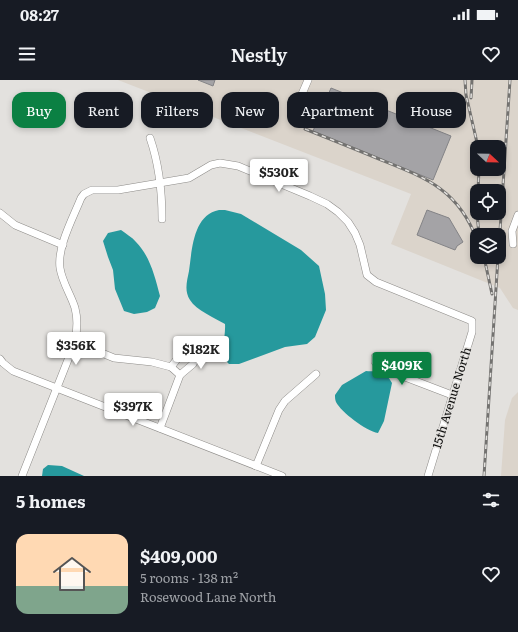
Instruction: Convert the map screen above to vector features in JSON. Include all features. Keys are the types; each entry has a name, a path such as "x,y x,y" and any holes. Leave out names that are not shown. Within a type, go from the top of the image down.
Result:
{"street":[{"path":"303,92 308,80"},
{"path":"150,138 157,162 162,199 162,219"},
{"name":"15th Avenue North","path":"160,184 189,178 211,165 220,163 238,166 310,196 332,208 348,222 360,245 365,269 370,278 376,282 472,321 472,332 428,476"},
{"path":"22,476 76,342 77,325 75,309 60,268 60,252 81,198 88,191 92,190 118,190 160,184"},
{"path":"0,213 15,225 63,245"},
{"path":"513,244 512,231 518,216"},
{"path":"76,342 114,358 145,361 171,367 180,376"},
{"path":"160,428 180,376 193,364 196,358 195,354 189,352 181,354 171,367"},
{"path":"374,357 375,362 384,369 452,395"},
{"path":"0,358 3,363 13,371 282,476"},
{"path":"256,466 279,410 285,401 316,374"}],"shaded area":[{"path":"118,80 518,80 518,310 513,308 500,288 391,244 411,194 241,128 279,128 279,92 221,92 221,120 213,117 213,92 149,92"},
{"path":"518,392 518,476 501,476 505,420 512,398"}],"water":[{"path":"219,210 241,214 301,250 319,266 325,294 326,310 315,337 307,344 285,347 239,364 229,364 226,360 224,356 225,324 206,314 193,304 187,293 187,282 195,234 204,219 210,213"},
{"path":"121,230 133,239 141,248 154,274 160,296 155,308 147,312 134,314 124,311 115,289 113,270 103,241 108,233"},
{"path":"366,371 381,372 387,376 392,383 384,421 378,433 367,429 354,420 343,411 335,399 335,395 342,385"},
{"path":"48,465 62,466 84,476 42,476 43,469"}],"building":[{"path":"198,80 215,80 213,86"},
{"path":"331,88 341,92 329,92"},
{"path":"388,111 396,114 396,128 431,128 451,136 433,180 313,131 314,128 388,128"},
{"path":"427,210 449,218 463,242 457,246 455,250 417,235"}],"railway":[{"path":"465,80 466,95 476,140"},
{"path":"471,98 472,80"},
{"path":"500,228 510,80"},
{"path":"305,129 411,172 426,180 450,197 460,208 471,228"},
{"path":"478,184 479,176"},
{"path":"478,220 478,228"},
{"path":"486,264 492,294"},
{"path":"484,476 498,264"}]}
